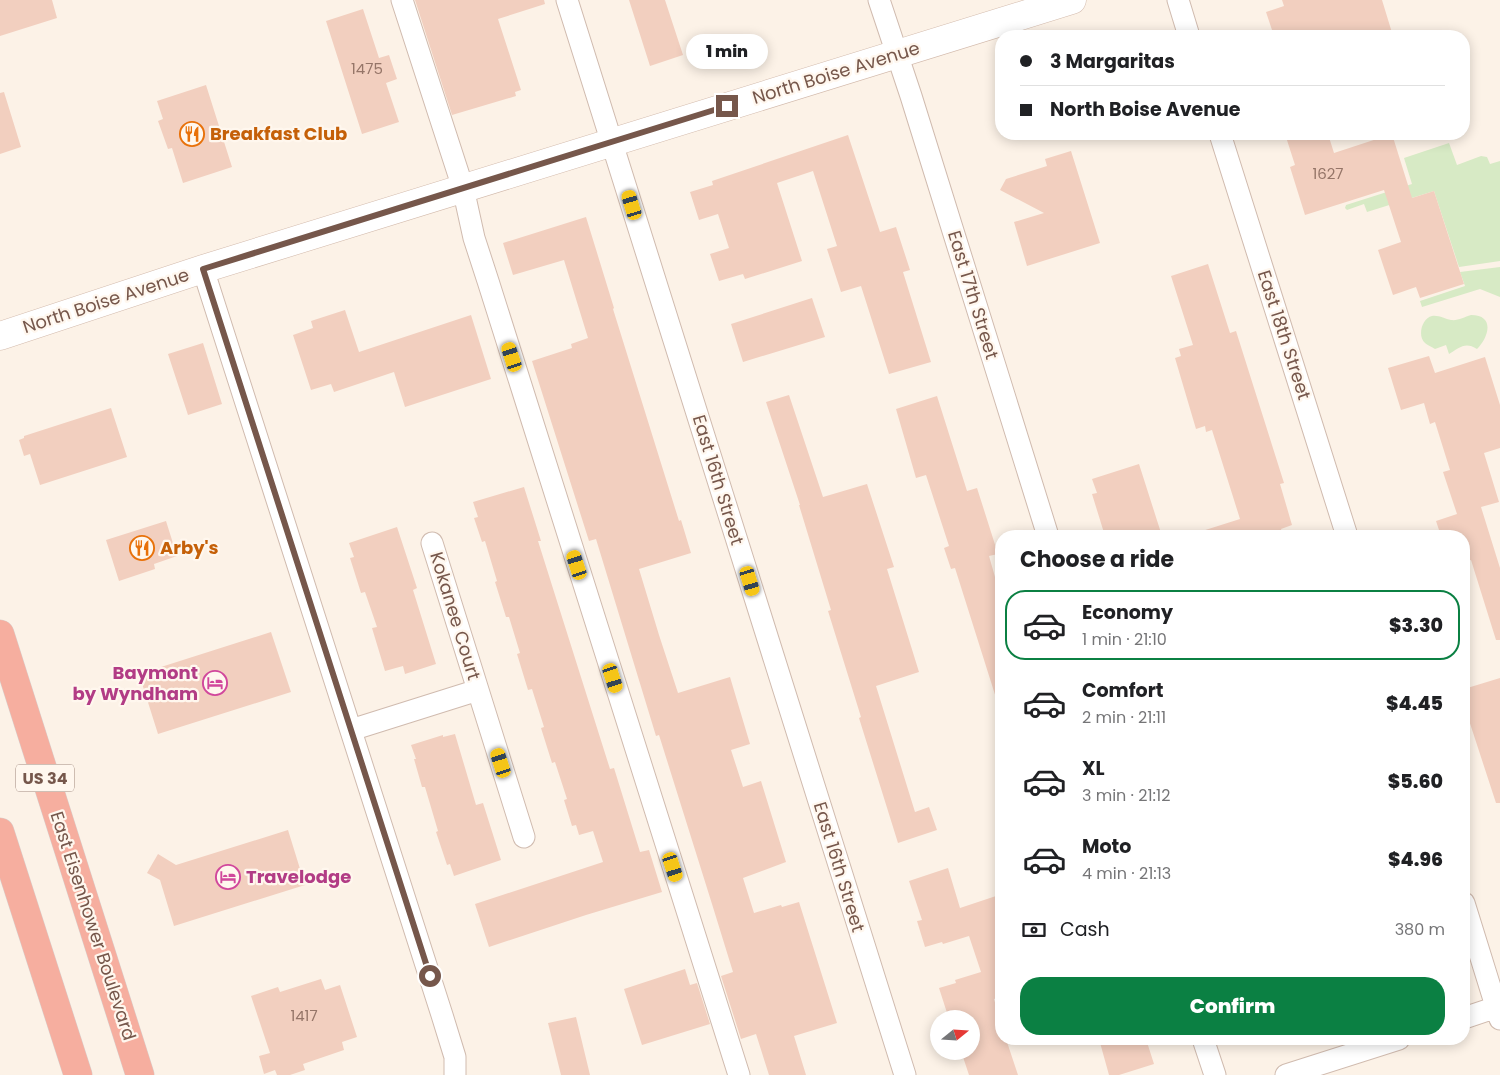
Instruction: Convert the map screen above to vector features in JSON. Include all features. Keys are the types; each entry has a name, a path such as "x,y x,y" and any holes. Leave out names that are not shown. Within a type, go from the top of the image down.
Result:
{"highway":[{"name":"East Eisenhower Boulevard","path":"0,634 140,1075"},
{"path":"0,832 78,1075"}],"street":[{"path":"402,0 463,188 474,238 490,290 739,1075"},
{"name":"East 16th Street","path":"567,0 905,1075"},
{"name":"East 17th Street","path":"880,0 1046,530"},
{"name":"North Boise Avenue","path":"0,336 203,269 1072,0"},
{"path":"1178,0 1187,30"},
{"name":"East 18th Street","path":"1222,140 1345,530"},
{"path":"203,269 442,1014 455,1057 455,1075"},
{"name":"Kokanee Court","path":"432,543 524,836"},
{"name":"Kokanee Court","path":"351,730 478,690"},
{"path":"1470,922 1499,1011 1470,1017"},
{"path":"1205,1045 1215,1075"},
{"path":"1286,1075 1380,1045"}],"green space":[{"path":"1449,143 1457,165 1481,156 1487,157 1490,164 1500,161 1500,261 1459,267 1434,191 1367,212 1364,204 1347,210 1345,208 1346,205 1412,184 1404,158"},
{"path":"1500,267 1500,297 1480,289 1422,307 1420,301 1465,286 1460,272"},
{"path":"1471,315 1484,319 1488,328 1484,339 1477,349 1466,345 1449,354 1446,345 1435,349 1426,344 1421,336 1423,324 1428,317 1437,316 1454,320"}],"building":[{"path":"0,0 52,0 57,18 0,36"},
{"path":"415,0 544,0 545,4 498,19 521,90 515,92 516,96 452,115"},
{"path":"629,0 665,0 683,55 650,66"},
{"path":"1282,0 1382,0 1391,30 1272,30 1266,12 1284,6"},
{"path":"363,9 379,58 389,55 397,79 386,83 399,122 362,134 326,21"},
{"name":"Breakfast Club","path":"206,85 232,167 183,183 172,148 168,149 158,121 163,119 157,101"},
{"path":"4,92 21,147 0,154 0,93"},
{"path":"848,135 880,232 896,227 910,270 903,272 931,362 889,374 861,286 841,292 827,249 837,246 813,171 777,183 802,261 745,279 743,274 719,281 710,254 729,248 718,214 699,220 690,192 713,185 712,181"},
{"path":"1287,140 1330,140 1334,153 1374,140 1394,140 1412,198 1434,191 1464,284 1420,298 1416,287 1393,295 1378,250 1401,242 1384,190 1305,215 1290,167 1295,165"},
{"path":"1071,151 1100,243 1027,266 1014,222 1044,213 1000,190 1006,179 1047,166 1045,159"},
{"path":"586,217 679,521 681,520 691,553 639,569 659,635 678,693 730,677 750,744 731,750 743,787 761,781 786,862 743,878 754,913 799,902 837,1023 794,1036 806,1075 769,1075 756,1034 741,1039 721,976 733,972 659,735 656,736 596,539 589,541 532,361 572,348 571,344 588,338 564,260 513,275 503,243"},
{"path":"1208,264 1230,333 1236,331 1284,483 1280,484 1292,525 1281,530 1205,530 1240,519 1212,430 1206,432 1205,426 1196,429 1175,358 1181,356 1179,349 1193,345 1171,276"},
{"path":"812,298 825,337 743,362 731,324"},
{"path":"345,310 359,352 471,315 491,379 405,407 394,372 334,392 331,384 311,390 293,335 313,328 311,321"},
{"path":"203,343 222,404 188,415 168,354"},
{"path":"1429,356 1435,373 1485,357 1500,405 1500,448 1484,453 1499,502 1481,507 1500,568 1500,640 1496,640 1470,560 1470,530 1439,530 1436,521 1457,514 1443,472 1450,470 1435,422 1430,424 1424,403 1401,410 1388,368"},
{"path":"789,395 823,497 867,484 894,567 887,569 919,672 876,686 915,812 929,807 937,830 898,843 859,718 861,717 828,611 831,610 800,505 766,402"},
{"path":"937,396 967,491 977,488 995,545 995,555 989,556 995,577 995,695 955,568 951,569 944,548 949,546 926,475 916,478 896,409"},
{"path":"111,408 127,457 40,485 30,454 24,456 19,440 24,438 24,436"},
{"path":"1139,464 1160,530 1103,530 1092,494 1097,493 1092,479"},
{"path":"524,487 541,541 538,541 610,769 614,768 640,852 649,850 662,892 489,947 475,904 603,862 593,831 579,835 576,825 572,826 564,800 567,799 555,762 552,763 541,728 544,727 532,689 528,690 517,654 520,653 509,617 506,617 495,582 497,581 485,541 482,542 474,518 478,517 473,502"},
{"name":"Arby's","path":"166,521 177,556 154,564 155,569 119,581 106,540"},
{"path":"397,527 417,588 413,590 436,664 405,674 403,666 385,671 372,628 377,627 365,592 361,593 350,558 354,557 349,543"},
{"name":"Baymont by Wyndham","path":"271,632 291,692 158,734 139,674"},
{"path":"1500,678 1500,803 1496,803 1470,723 1470,687"},
{"path":"455,734 476,805 483,803 501,860 454,876 450,864 447,865 436,832 438,831 425,787 422,787 411,745 443,735 443,737"},
{"name":"Travelodge","path":"288,830 305,885 174,926 160,880 147,873 158,854 176,865"},
{"path":"948,868 960,908 995,896 995,1045 1008,1045 1018,1075 969,1075 964,1060 980,1060 980,1010 946,1010 939,988 956,983 955,980 981,972 969,936 925,947 917,921 922,920 909,881"},
{"path":"685,969 690,985 697,983 710,1024 642,1045 624,989"},
{"path":"321,979 325,990 340,985 357,1037 342,1042 344,1050 303,1064 305,1070 290,1075 277,1075 275,1070 264,1074 259,1056 270,1053 251,996 278,987 280,992"},
{"path":"576,1017 590,1075 561,1075 548,1023"},
{"path":"1101,1045 1148,1045 1154,1064 1119,1075 1109,1075"}],"place":[{"name":"Breakfast Club","path":"192,134"},
{"name":"Arby's","path":"142,548"},
{"name":"Baymont by Wyndham","path":"215,683"},
{"name":"Travelodge","path":"228,877"}],"route":[{"path":"430,976 203,269 727,106"}]}
